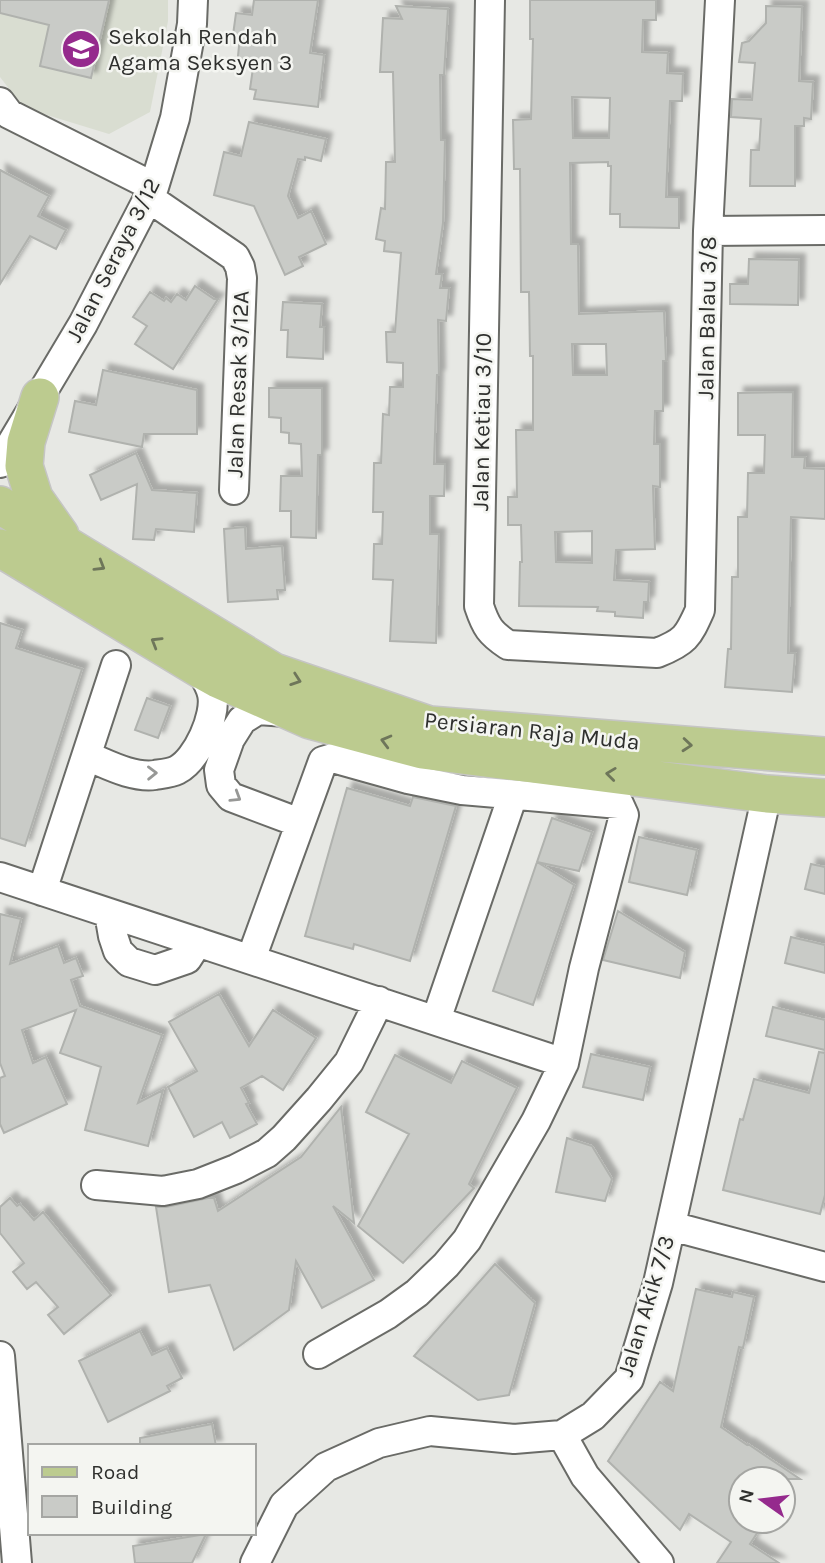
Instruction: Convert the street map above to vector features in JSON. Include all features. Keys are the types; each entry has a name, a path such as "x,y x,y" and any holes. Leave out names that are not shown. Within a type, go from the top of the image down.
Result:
{"main road":[{"path":"0,438 40,397"},
{"path":"40,397 26,442 24,466 34,498 69,547"},
{"name":"Persiaran Raja Muda","path":"0,505 274,673 429,725 825,756"},
{"name":"Persiaran Raja Muda","path":"0,548 218,679 310,720 422,750 767,794 825,798"}],"street":[{"name":"Jalan Seraya 3/12","path":"0,463 83,324 151,192 175,118 192,24 193,0"},
{"name":"Jalan Ketiau 3/10","path":"490,0 479,606 485,625 508,645 657,653 676,646 689,633"},
{"name":"Jalan Balau 3/8","path":"689,633 700,610 709,231 720,0"},
{"path":"0,102 9,114 151,192"},
{"name":"Jalan Resak 3/12A","path":"151,192 234,257 240,267 242,278 234,490"},
{"path":"709,231 825,230"},
{"path":"42,891 116,665"},
{"path":"87,756 132,773 153,775 177,770 192,757 212,717 212,694 200,669"},
{"path":"293,712 258,710 242,720 230,739 219,770 221,785 231,797 300,823"},
{"path":"251,959 323,761 333,758 408,779 463,790 619,804 624,815 584,968 564,1063 536,1121 467,1240 446,1265 417,1293 388,1314 318,1354"},
{"name":"Jalan Akik 7/3","path":"254,1563 284,1505 326,1467 379,1443 430,1432 514,1439 562,1435 593,1416 629,1379 659,1283 767,794"},
{"path":"436,1020 513,795"},
{"path":"0,877 564,1063"},
{"path":"109,913 118,951 129,962 155,970 187,959 198,942"},
{"path":"96,1185 163,1191 198,1184 267,1153 284,1138 349,1062 379,1001"},
{"path":"671,1226 825,1267"},
{"path":"0,1356 17,1563"},
{"path":"562,1435 585,1476 659,1563"}],"shaded area":[{"name":"Sekolah Rendah Agama Seksyen 3","path":"0,0 168,0 168,21 150,112 109,134 24,108 0,77"}],"building":[{"path":"0,0 109,0 91,78 40,66 49,25 0,13"},
{"path":"254,0 318,0 310,53 324,55 318,107 254,99 256,90 250,89 253,68 237,66 240,36 233,35 236,13 252,15"},
{"path":"530,0 656,0 656,20 643,20 642,52 668,53 667,73 683,74 682,101 670,101 666,197 679,197 679,228 620,227 620,214 610,214 611,166 608,166 608,162 570,163 571,244 578,244 579,314 664,311 666,361 663,361 663,411 655,411 654,444 660,444 660,487 653,486 655,549 616,550 614,580 649,582 648,602 644,602 643,618 615,616 615,612 597,611 598,607 519,606 521,525 508,525 508,497 517,497 516,430 533,430 533,356 530,356 529,292 521,292 520,169 514,169 513,120 531,119 533,39 530,39","holes":["572,97 610,98 609,138 573,138","572,344 606,344 607,375 573,375","592,531 592,563 556,562 555,532"]},
{"path":"396,6 448,9 444,75 440,75 441,140 445,140 443,223 436,274 442,274 440,288 449,288 446,321 438,320 439,375 434,464 445,464 444,496 430,496 430,534 439,534 436,643 390,641 393,580 373,579 374,544 382,544 383,512 373,512 374,463 381,463 383,414 389,415 390,387 403,387 403,363 387,362 386,332 395,332 401,253 384,251 385,241 376,239 381,208 385,209 386,162 395,162 393,72 380,72 383,18 402,19"},
{"path":"766,6 802,7 799,81 813,82 811,119 804,118 804,126 795,126 795,186 750,186 751,150 759,150 761,119 731,117 732,99 752,100 755,63 739,62 742,43 749,41 766,23"},
{"path":"249,122 326,139 321,161 305,157 305,160 298,159 288,196 298,218 311,211 326,244 299,257 303,266 285,275 254,206 214,195 224,152 241,156"},
{"path":"0,170 49,196 38,216 66,230 56,249 30,236 0,284"},
{"path":"749,259 799,260 798,305 730,304 730,284 748,284"},
{"path":"195,286 218,299 173,369 135,344 147,326 133,317 150,292 164,301 166,298 171,302 177,294 186,300"},
{"path":"283,302 322,304 320,327 324,327 323,359 287,357 288,330 281,330"},
{"path":"103,370 197,390 197,434 144,434 142,447 69,432 75,401 96,405"},
{"path":"269,388 322,388 322,455 318,455 316,538 291,537 291,511 280,511 281,476 302,476 301,444 289,443 289,433 281,432 281,418 269,417"},
{"path":"793,392 792,457 805,457 804,468 825,469 825,519 791,517 788,653 795,653 792,692 725,687 728,649 731,649 732,577 738,577 738,517 747,517 748,473 764,473 765,435 738,435 738,393"},
{"path":"136,453 152,490 197,493 194,532 156,529 154,540 133,539 137,484 101,500 90,475"},
{"path":"245,527 246,549 282,546 285,590 277,590 278,599 228,602 224,529"},
{"path":"0,623 22,630 16,648 82,669 25,846 0,838"},
{"path":"147,698 170,706 158,738 135,730"},
{"path":"347,788 410,806 413,797 456,806 410,961 354,944 353,949 305,936"},
{"path":"552,818 592,832 579,871 537,862"},
{"path":"639,837 697,850 687,895 629,882"},
{"path":"537,862 574,885 533,1005 493,991"},
{"path":"811,864 825,867 825,894 805,889"},
{"path":"618,911 685,952 680,978 603,960"},
{"path":"0,914 21,919 10,964 58,946 64,963 76,958 83,976 71,980 80,1006 162,1035 138,1103 163,1090 148,1146 85,1130 101,1067 60,1053 76,1010 22,1030 33,1063 46,1057 67,1104 4,1133 0,1124 0,1078 5,1076 0,1063"},
{"path":"791,937 825,945 825,973 785,963"},
{"path":"219,994 249,1046 273,1010 316,1038 283,1090 262,1076 241,1088 257,1124 230,1138 222,1122 194,1137 168,1087 197,1071 169,1022"},
{"path":"773,1007 825,1020 825,1050 766,1036"},
{"path":"819,1052 825,1053 825,1195 820,1214 723,1190 740,1119 743,1120 754,1079 809,1093"},
{"path":"591,1054 650,1067 643,1100 583,1087"},
{"path":"395,1055 451,1083 462,1061 517,1088 469,1184 474,1188 403,1263 358,1226 409,1134 366,1112"},
{"path":"341,1107 354,1223 333,1206 374,1280 322,1308 296,1261 289,1310 234,1350 210,1285 169,1292 156,1207 214,1198 218,1211 301,1157"},
{"path":"567,1138 592,1146 612,1179 605,1201 556,1192"},
{"path":"10,1198 17,1206 20,1204 34,1220 43,1212 111,1295 64,1334 48,1315 58,1307 36,1282 27,1289 13,1272 24,1263 0,1233 0,1207"},
{"path":"495,1264 535,1303 509,1395 478,1400 414,1356"},
{"path":"696,1289 732,1297 733,1292 754,1297 743,1348 739,1347 721,1427 779,1465 727,1465 727,1535 756,1535 750,1544 779,1563 717,1563 731,1542 689,1514 680,1530 608,1461 660,1382 673,1391"},
{"path":"140,1331 152,1355 167,1348 182,1378 167,1386 170,1391 108,1422 79,1361"},
{"path":"212,1424 216,1444 140,1444 140,1438"},
{"path":"206,1535 192,1563 135,1563 133,1546"}],"place":[{"name":"Sekolah Rendah Agama Seksyen 3","path":"81,49"}]}
